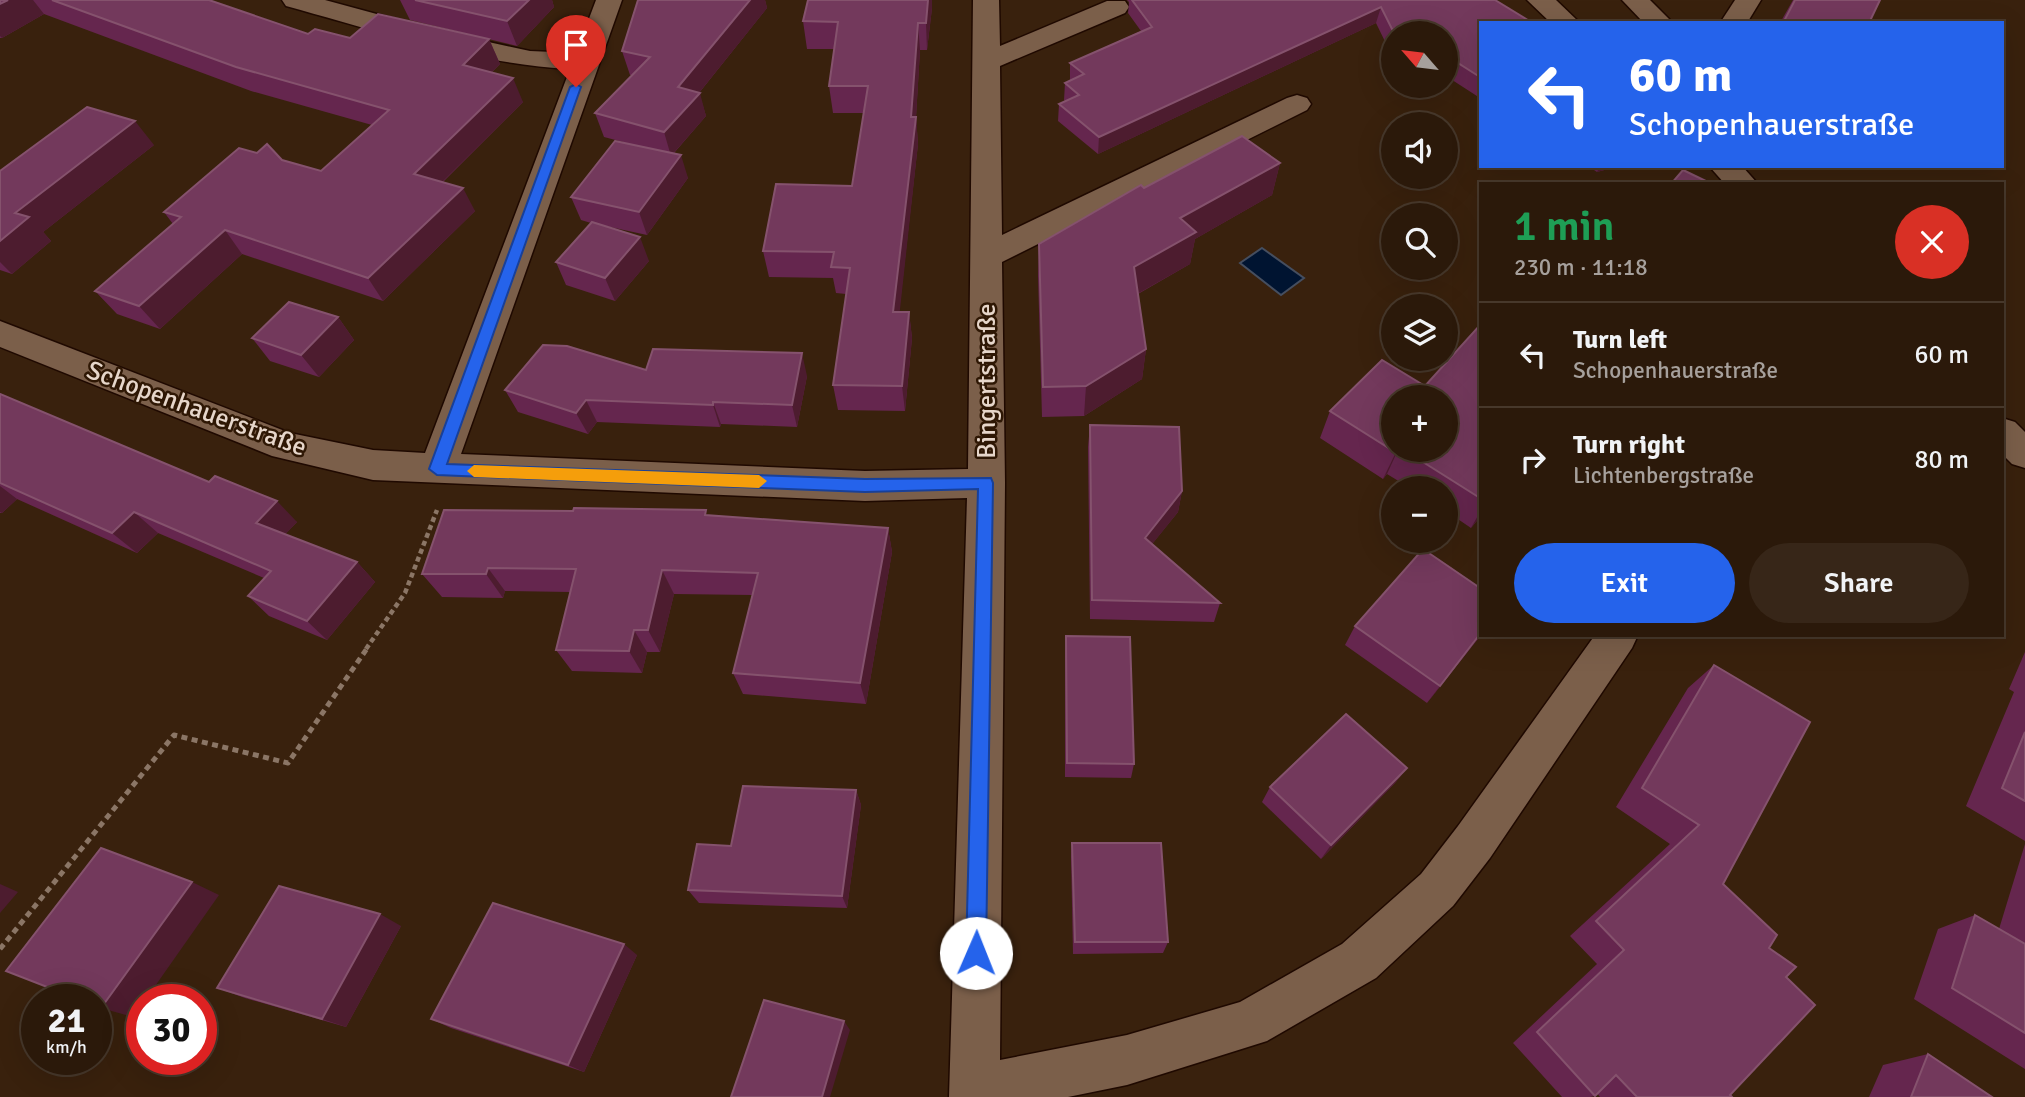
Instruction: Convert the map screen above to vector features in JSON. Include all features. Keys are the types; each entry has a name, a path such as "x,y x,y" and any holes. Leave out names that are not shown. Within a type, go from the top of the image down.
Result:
{"street":[{"path":"295,0 439,39 530,59 585,62"},
{"path":"437,469 609,0"},
{"name":"Bingertstraße","path":"973,1094 986,483 986,0"},
{"path":"1540,0 1565,21"},
{"path":"1636,0 1665,18"},
{"path":"1734,21 1748,0"},
{"path":"986,62 1116,7"},
{"path":"986,256 1297,104"},
{"path":"1726,168 1741,182"},
{"name":"Schopenhauerstraße","path":"0,333 285,446 373,465 865,486 986,483"},
{"path":"2004,434 2025,454"},
{"path":"973,1094 1127,1060 1250,1024 1359,961 1437,890 1474,842 1617,637"}],"path":[{"path":"0,949 174,734 288,763 405,593 443,496 437,469"}],"water":[{"path":"1262,248 1304,278 1281,295 1240,263"}],"building":[{"path":"52,0 209,0 308,34 315,29 350,38 378,14 489,39 463,65 513,78 414,174 463,188 368,278 225,230 139,306 95,291 181,217 164,212 239,148 257,153 267,144 282,160 321,171 389,110 236,67"},
{"path":"415,0 529,0 507,21"},
{"path":"638,0 750,0 678,87 700,93 664,132 595,113 650,57 622,51"},
{"path":"808,0 928,0 926,23 918,23 911,117 916,117 893,312 909,312 902,386 833,385 850,268 831,267 834,252 763,251 776,184 852,186 868,86 829,86 838,22 803,21"},
{"path":"1132,0 1495,0 1526,19 1479,21 1479,76 1458,63 1458,21 1388,21 1381,7 1099,137 1059,104 1079,95 1065,83 1084,74 1070,63 1152,27"},
{"path":"1795,0 1880,0 1870,21 1784,21"},
{"path":"87,107 135,121 15,213 29,217 0,241 0,171"},
{"path":"1242,136 1280,163 1180,218 1196,232 1134,267 1146,349 1086,386 1043,387 1039,244 1141,185 1144,188"},
{"path":"615,141 681,155 639,212 571,197"},
{"path":"1683,170 1708,182 1673,182"},
{"path":"592,222 640,237 605,278 556,262"},
{"path":"289,302 338,317 301,355 252,338"},
{"path":"1479,326 1479,497 1458,484 1458,476 1445,476 1423,462 1458,462 1458,385 1426,385 1439,371 1458,371 1458,349"},
{"path":"543,345 567,346 646,370 653,349 802,353 792,405 586,400 576,413 505,390"},
{"path":"1381,361 1381,371 1400,371 1423,385 1381,385 1381,443 1330,411"},
{"path":"0,394 209,482 215,476 277,501 256,523 357,562 307,621 248,596 271,571 134,512 112,533 0,483"},
{"path":"1090,425 1179,427 1182,491 1145,538 1220,603 1092,600"},
{"path":"574,508 706,510 705,515 888,528 860,683 733,673 758,573 662,570 648,630 634,630 629,651 556,650 576,569 488,568 486,574 422,574 444,510 573,511"},
{"path":"1419,553 1429,553 1479,587 1479,635 1440,686 1355,626"},
{"path":"1066,636 1130,637 1134,764 1067,763"},
{"path":"1714,665 1810,722 1723,884 1777,935 1769,948 1796,967 1786,977 1815,1005 1730,1095 1732,1097 1637,1097 1616,1075 1595,1096 1537,1032 1624,950 1596,921 1699,825 1642,788"},
{"path":"1346,714 1407,768 1331,845 1270,787"},
{"path":"2025,732 2025,801 2002,788"},
{"path":"743,786 856,790 842,896 688,890 697,844 731,846"},
{"path":"1072,843 1161,843 1168,942 1075,942"},
{"path":"101,848 192,882 112,993 112,984 39,984 6,971"},
{"path":"279,886 380,914 322,1019 217,988"},
{"path":"493,903 624,944 568,1065 431,1019"},
{"path":"1975,915 2025,944 2025,1033 1952,988"},
{"path":"764,1000 844,1021 822,1097 731,1097"},
{"path":"1928,1054 1992,1097 1911,1097"}],"slow traffic":[{"path":"474,471 759,481"}],"route":[{"path":"576,87 437,469 865,486 986,483 976,953"}]}
